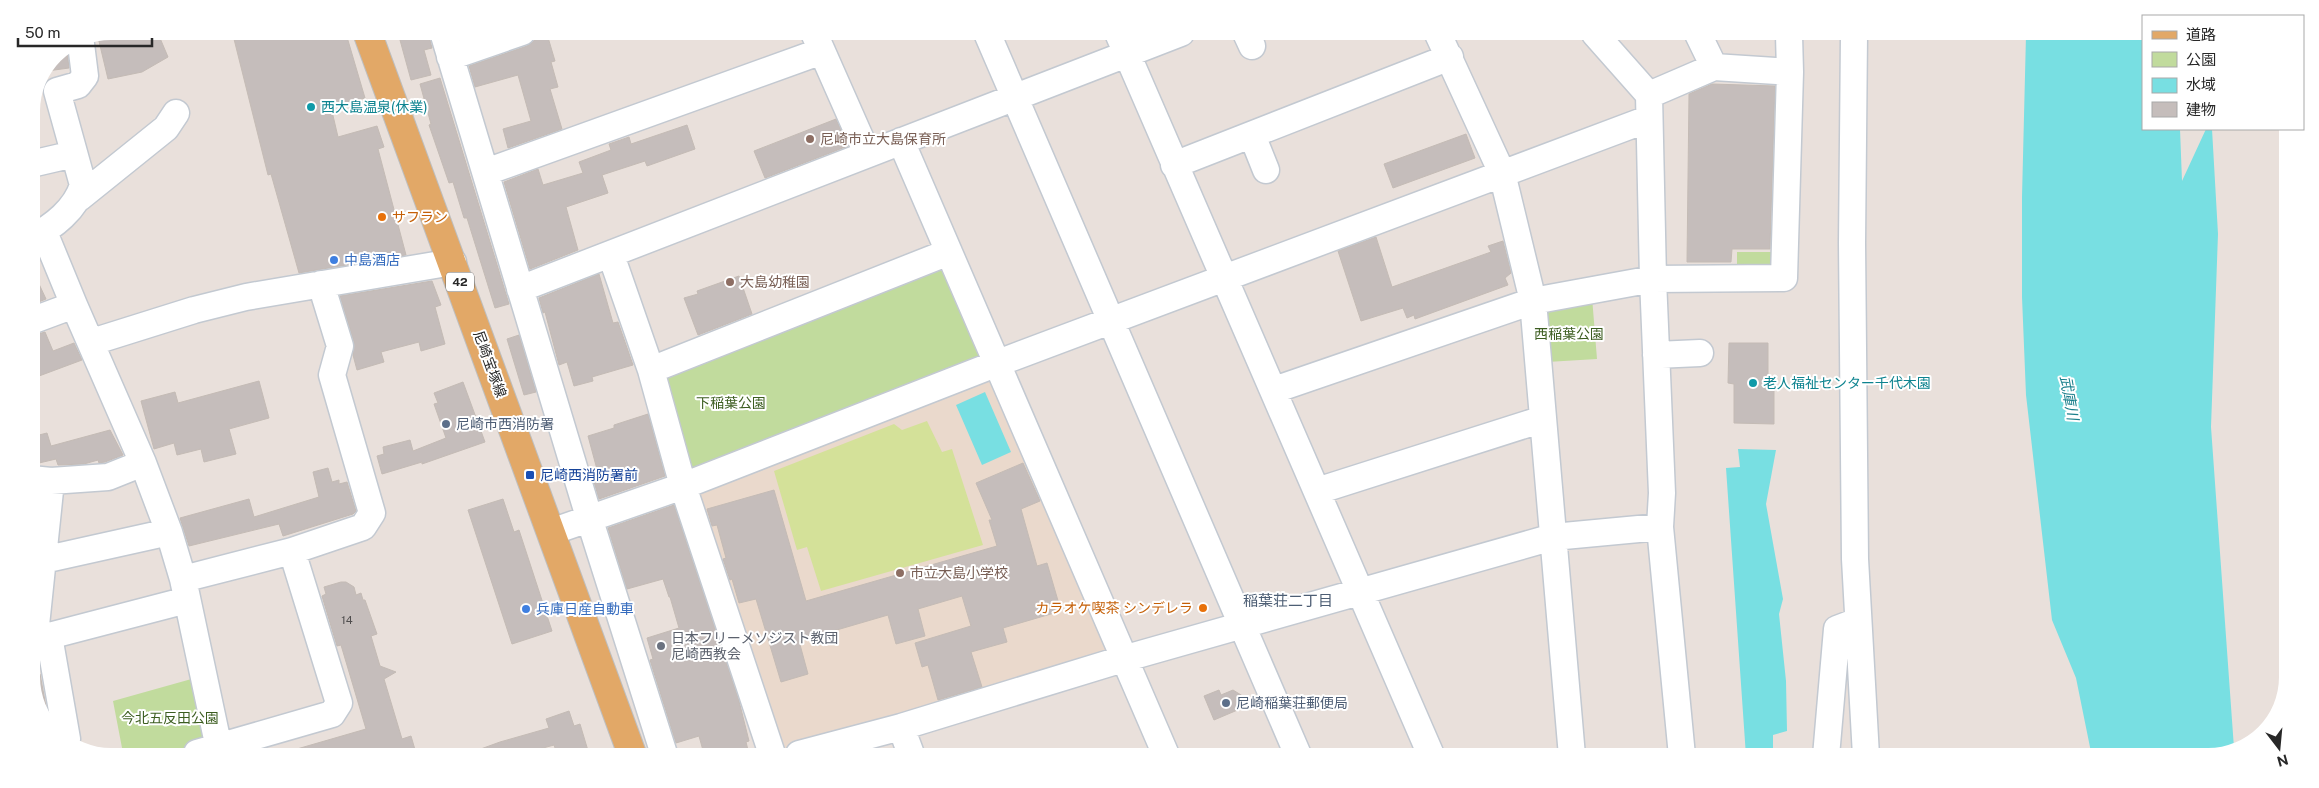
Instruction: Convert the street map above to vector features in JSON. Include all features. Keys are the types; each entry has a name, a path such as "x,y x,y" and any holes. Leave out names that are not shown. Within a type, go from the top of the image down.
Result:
{"main road":[{"name":"尼崎宝塚線","path":"370,40 630,748"}],"street":[{"path":"445,40 590,520 662,748"},
{"path":"450,57 499,40"},
{"path":"990,40 1295,748"},
{"path":"520,289 1014,96 1122,44 1143,40"},
{"path":"1441,40 1502,173 1533,301 1571,748"},
{"path":"1599,40 1648,107 1652,279 1662,493 1660,528 1681,748"},
{"path":"1701,40 1714,67"},
{"path":"1274,390 1533,301 1652,279 1784,278 1790,72 1789,40"},
{"path":"1854,40 1852,243 1856,559 1866,748"},
{"path":"486,172 818,42 867,153"},
{"path":"1122,44 1274,390 1427,748"},
{"path":"79,198 83,185 74,154 47,92 78,84 85,76 81,46"},
{"path":"1174,165 1450,57"},
{"path":"551,532 590,520 683,486 1110,320 1502,173 1648,107 1714,67 1790,72"},
{"path":"40,233 66,213 79,198 166,128 176,113"},
{"path":"1252,135 1266,170"},
{"path":"901,141 1109,619 1123,659 1163,748"},
{"path":"40,162 74,154"},
{"path":"40,239 92,342 143,463 169,532 185,590 211,748"},
{"path":"650,370 949,252"},
{"path":"611,255 650,370 683,486 770,748"},
{"path":"92,342 194,310 238,299 453,262"},
{"path":"40,634 185,590 292,550 363,527 372,513 332,375 340,346 321,284"},
{"path":"40,318 74,305"},
{"path":"1656,355 1700,352"},
{"path":"1317,491 1543,419"},
{"path":"40,598 42,560 41,480 108,478 143,463"},
{"path":"822,748 901,727 1123,659 1553,537 1660,528"},
{"path":"42,560 169,532"},
{"path":"222,748 332,714 339,703 292,550"},
{"path":"1827,748 1837,628 1858,621"},
{"path":"40,647 50,705 60,726"},
{"path":"901,727 909,748"}],"shaded area":[{"name":"市立大島小学校","path":"984,377 998,381 1110,651 1102,660 795,748 780,748 696,495 698,489"}],"green space":[{"path":"1737,252 1776,252 1776,268 1737,267"},
{"name":"下稲葉公園","path":"938,265 944,269 982,356 691,472 661,380"},
{"name":"西稲葉公園","path":"1592,297 1597,359 1547,362 1544,305"},
{"path":"927,421 942,452 952,449 983,545 821,591 807,547 797,550 774,471 894,424 902,430"},
{"name":"今北五反田公園","path":"195,678 209,734 203,743 184,748 122,748 113,701"}],"water":[{"name":"武庫川","path":"2026,40 2142,40 2142,130 2180,130 2182,181 2206,130 2212,130 2218,234 2211,427 2234,743 2208,748 2090,748 2076,678 2052,620 2026,395 2022,297 2022,197"},
{"path":"985,392 1011,452 982,465 956,405"},
{"path":"1738,449 1776,450 1766,504 1783,599 1779,614 1786,681 1787,731 1773,735 1773,748 1745,748 1726,468 1740,467"}],"building":[{"path":"161,40 168,57 142,72 108,79 99,41"},
{"path":"234,40 348,40 365,98 331,107 338,137 377,126 384,147 378,149 406,255 299,273 271,174 268,175"},
{"path":"400,40 430,40 432,48 424,50 431,75 411,80"},
{"path":"549,40 555,61 551,62 558,87 550,89 562,129 508,148 503,129 531,121 518,75 475,87 469,66 527,46 534,41"},
{"path":"68,55 69,68 53,70"},
{"path":"440,78 509,304 495,308 467,218 464,218 453,182 449,183 429,125 431,124 420,84"},
{"path":"1712,84 1775,86 1770,249 1732,249 1731,262 1687,262 1689,94"},
{"path":"836,119 848,146 765,178 754,151"},
{"path":"687,125 695,149 647,166 645,161 602,175 608,193 566,207 578,250 530,269 504,182 538,169 543,185 583,173 579,162 611,150 609,144 629,137 631,144"},
{"path":"1466,134 1475,158 1393,188 1384,164"},
{"path":"1376,237 1392,287 1491,252 1488,246 1503,241 1511,273 1505,278 1508,285 1415,319 1414,315 1407,318 1403,308 1361,321 1338,251"},
{"path":"599,274 613,323 618,322 633,365 592,377 593,381 574,386 567,362 559,365 545,312 543,313 539,298"},
{"path":"739,276 752,314 698,335 684,298 698,294 697,291"},
{"path":"432,281 441,305 435,307 445,344 421,351 419,342 381,352 384,362 357,370 353,355 354,342 340,296"},
{"path":"40,286 46,299 40,301"},
{"path":"45,332 53,351 74,343 82,360 40,376 40,334"},
{"path":"519,335 536,392 524,395 507,339"},
{"name":"老人福祉センター千代木園","path":"1729,343 1768,343 1768,382 1774,382 1774,424 1734,423 1734,384 1728,383"},
{"path":"259,381 269,418 229,429 236,454 204,462 201,449 177,455 174,443 154,449 141,401 175,392 178,403"},
{"path":"463,382 485,442 422,464 422,462 382,474 377,456 384,454 383,447 410,440 413,451 446,438 434,404 438,403 434,393"},
{"path":"648,414 665,476 599,499 592,475 598,473 588,436"},
{"path":"110,430 123,455 99,463 98,460 84,464 58,465 56,459 40,463 40,435 47,433 51,446"},
{"path":"1023,463 1040,501 1021,509 1037,566 1047,563 1061,611 1003,628 1007,642 971,652 982,687 938,700 928,665 922,667 915,643 971,626 962,596 918,609 925,636 896,644 888,615 799,641 808,674 781,682 756,599 739,603 732,579 730,580 723,559 726,558 717,525 712,526 707,509 774,490 806,601 997,546 989,520 992,520 976,483"},
{"path":"328,468 332,482 339,480 339,484 347,482 356,511 353,514 283,536 279,524 189,546 180,518 249,499 254,517 319,497 313,472"},
{"path":"503,499 514,532 519,530 552,631 512,644 468,510"},
{"path":"674,505 739,701 749,741 746,742 748,748 702,748 699,736 676,743 650,660 653,659 647,638 679,628 670,597 663,579 627,589 608,528"},
{"path":"346,582 354,587 356,595 361,593 363,600 365,600 377,634 371,636 380,666 396,672 384,679 402,739 411,736 415,748 300,748 366,729 341,645 337,646 322,596 326,594 324,587"},
{"path":"40,674 46,706 41,691"},
{"path":"1219,690 1221,695 1233,690 1254,703 1214,720 1204,696"},
{"path":"569,711 574,726 580,724 587,748 555,748 554,745 543,748 484,748 549,728 546,719"}],"place":[{"name":"西大島温泉(休業)","path":"311,107"},
{"name":"尼崎市立大島保育所","path":"810,139"},
{"name":"サフラン","path":"382,217"},
{"name":"中島酒店","path":"334,260"},
{"name":"大島幼稚園","path":"730,282"},
{"name":"老人福祉センター千代木園","path":"1753,383"},
{"name":"尼崎市西消防署","path":"446,424"},
{"name":"尼崎西消防署前","path":"530,475"},
{"name":"市立大島小学校","path":"900,573"},
{"name":"カラオケ喫茶 シンデレラ","path":"1203,608"},
{"name":"兵庫日産自動車","path":"526,609"},
{"name":"日本フリーメソジスト教団 尼崎西教会","path":"661,646"},
{"name":"尼崎稲葉荘郵便局","path":"1226,703"}],"district":[{"name":"稲葉荘二丁目","path":"1288,601"}]}
